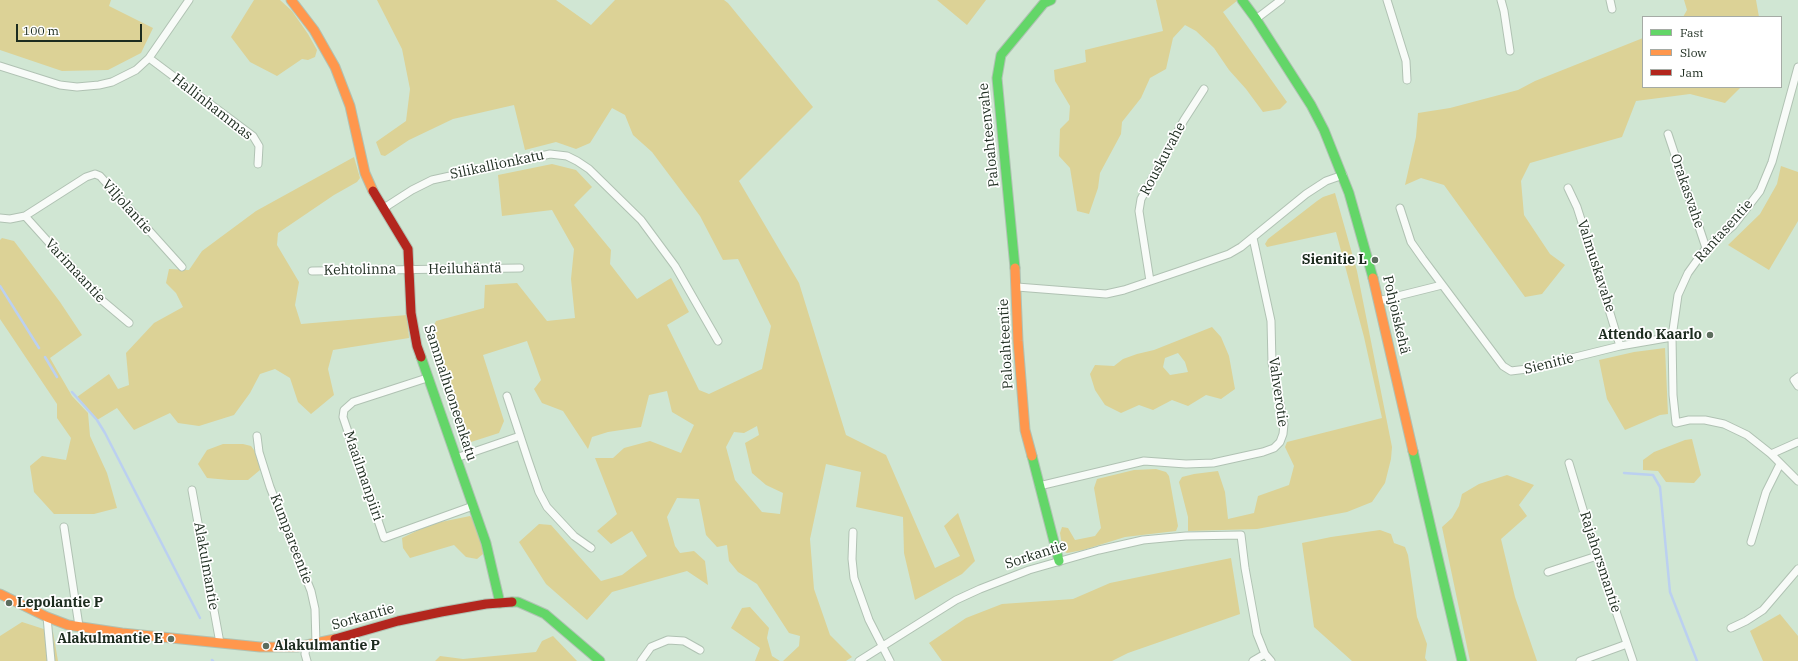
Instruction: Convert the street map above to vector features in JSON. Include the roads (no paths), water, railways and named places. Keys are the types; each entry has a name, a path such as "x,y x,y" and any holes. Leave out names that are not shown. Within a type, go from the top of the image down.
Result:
{"street":[{"path":"0,66 60,85 77,87 98,86 125,76 136,70 149,58 189,0"},
{"name":"Sammalhuoneenkatu","path":"291,0 314,30 335,67 350,106 365,173 374,193 408,249 412,326 427,378 486,543 500,603"},
{"name":"Paloahteenvahe","path":"1017,287 1007,169 997,78 1001,55 1044,3 1051,0"},
{"name":"Pohjoiskehä","path":"1242,0 1256,19 1311,105 1324,130 1343,175 1366,249 1462,661"},
{"path":"1256,19 1281,0"},
{"path":"1387,0 1404,55 1407,80"},
{"path":"1501,0 1510,51"},
{"path":"1610,0 1612,9"},
{"name":"Hallinhammas","path":"149,58 253,136 259,146 258,164"},
{"name":"Rantasentie","path":"1771,454 1747,436 1724,424 1705,420 1676,422 1673,395 1672,337 1678,295 1688,273 1706,248 1733,226 1760,191 1772,162 1798,67"},
{"name":"Rouskuvahe","path":"1150,281 1139,211 1141,199 1184,120 1204,89"},
{"name":"Orakasvahe","path":"1668,134 1706,248"},
{"name":"Silikallionkatu","path":"384,208 412,190 432,180 474,169 550,154 567,156 589,169 641,220 675,266 718,341"},
{"name":"Viljolantie","path":"0,218 10,219 25,216 86,177 95,174 100,176 182,267"},
{"name":"Paloahteentie","path":"1060,562 1025,430 1018,341 1017,287 1106,294 1124,290 1229,254 1253,238 1306,194 1326,181 1343,175"},
{"name":"Valmuskavahe","path":"1568,188 1577,207 1620,346"},
{"name":"Sienitie","path":"1400,208 1412,242 1442,285 1504,366 1511,371 1527,369 1620,346 1672,337"},
{"name":"Varimaantie","path":"25,216 98,297 129,323"},
{"name":"Vahverotie","path":"1039,486 1150,461 1186,464 1213,463 1263,452 1274,448 1280,442 1284,434 1284,424 1272,363 1271,321 1253,238"},
{"name":"Heiluhäntä","path":"409,269 520,268"},
{"name":"Kehtolinna","path":"312,271 409,269"},
{"path":"1378,301 1442,285"},
{"name":"Maailmanpiiri","path":"427,378 353,402 344,410 343,417 384,538 473,506"},
{"path":"507,396 539,492 546,507 574,536 591,548"},
{"name":"Kumpareentie","path":"257,436 259,452 270,487 311,591 315,609 311,645 305,654 307,661"},
{"path":"456,458 520,436"},
{"path":"1798,442 1771,454 1798,481"},
{"name":"Rajahorsmantie","path":"1569,463 1597,556 1633,661"},
{"path":"1751,542 1766,492 1780,464"},
{"name":"Alakulmantie","path":"192,490 220,643"},
{"path":"64,526 79,626"},
{"path":"853,532 852,559 854,578 869,620 890,661"},
{"name":"Sorkantie","path":"859,661 942,608 974,592 1022,573 1099,550 1143,540 1186,536 1241,535 1245,568 1257,634 1265,654"},
{"path":"1548,572 1597,556"},
{"path":"1731,628 1746,621 1763,610 1798,569"},
{"name":"Sorkantie","path":"0,594 47,617 68,625 122,633 260,647 311,645 398,621 441,612 500,603 518,602 545,614 600,661"},
{"path":"47,617 51,661"},
{"path":"641,661 651,647 668,640 684,641 700,650"},
{"path":"1580,661 1627,644"},
{"path":"1253,661 1265,654 1271,661"}],"waterway":[{"path":"0,286 39,348"},
{"path":"45,357 57,377"},
{"path":"72,392 97,420 105,433 200,618"},
{"path":"1624,473 1653,475 1660,487 1670,592 1697,661"}],"place":[{"name":"Sienitie L","path":"1375,260"},
{"name":"Attendo Kaarlo","path":"1710,335"},
{"name":"Lepolantie P","path":"9,603"},
{"name":"Alakulmantie E","path":"171,639"},
{"name":"Alakulmantie P","path":"266,646"}]}
